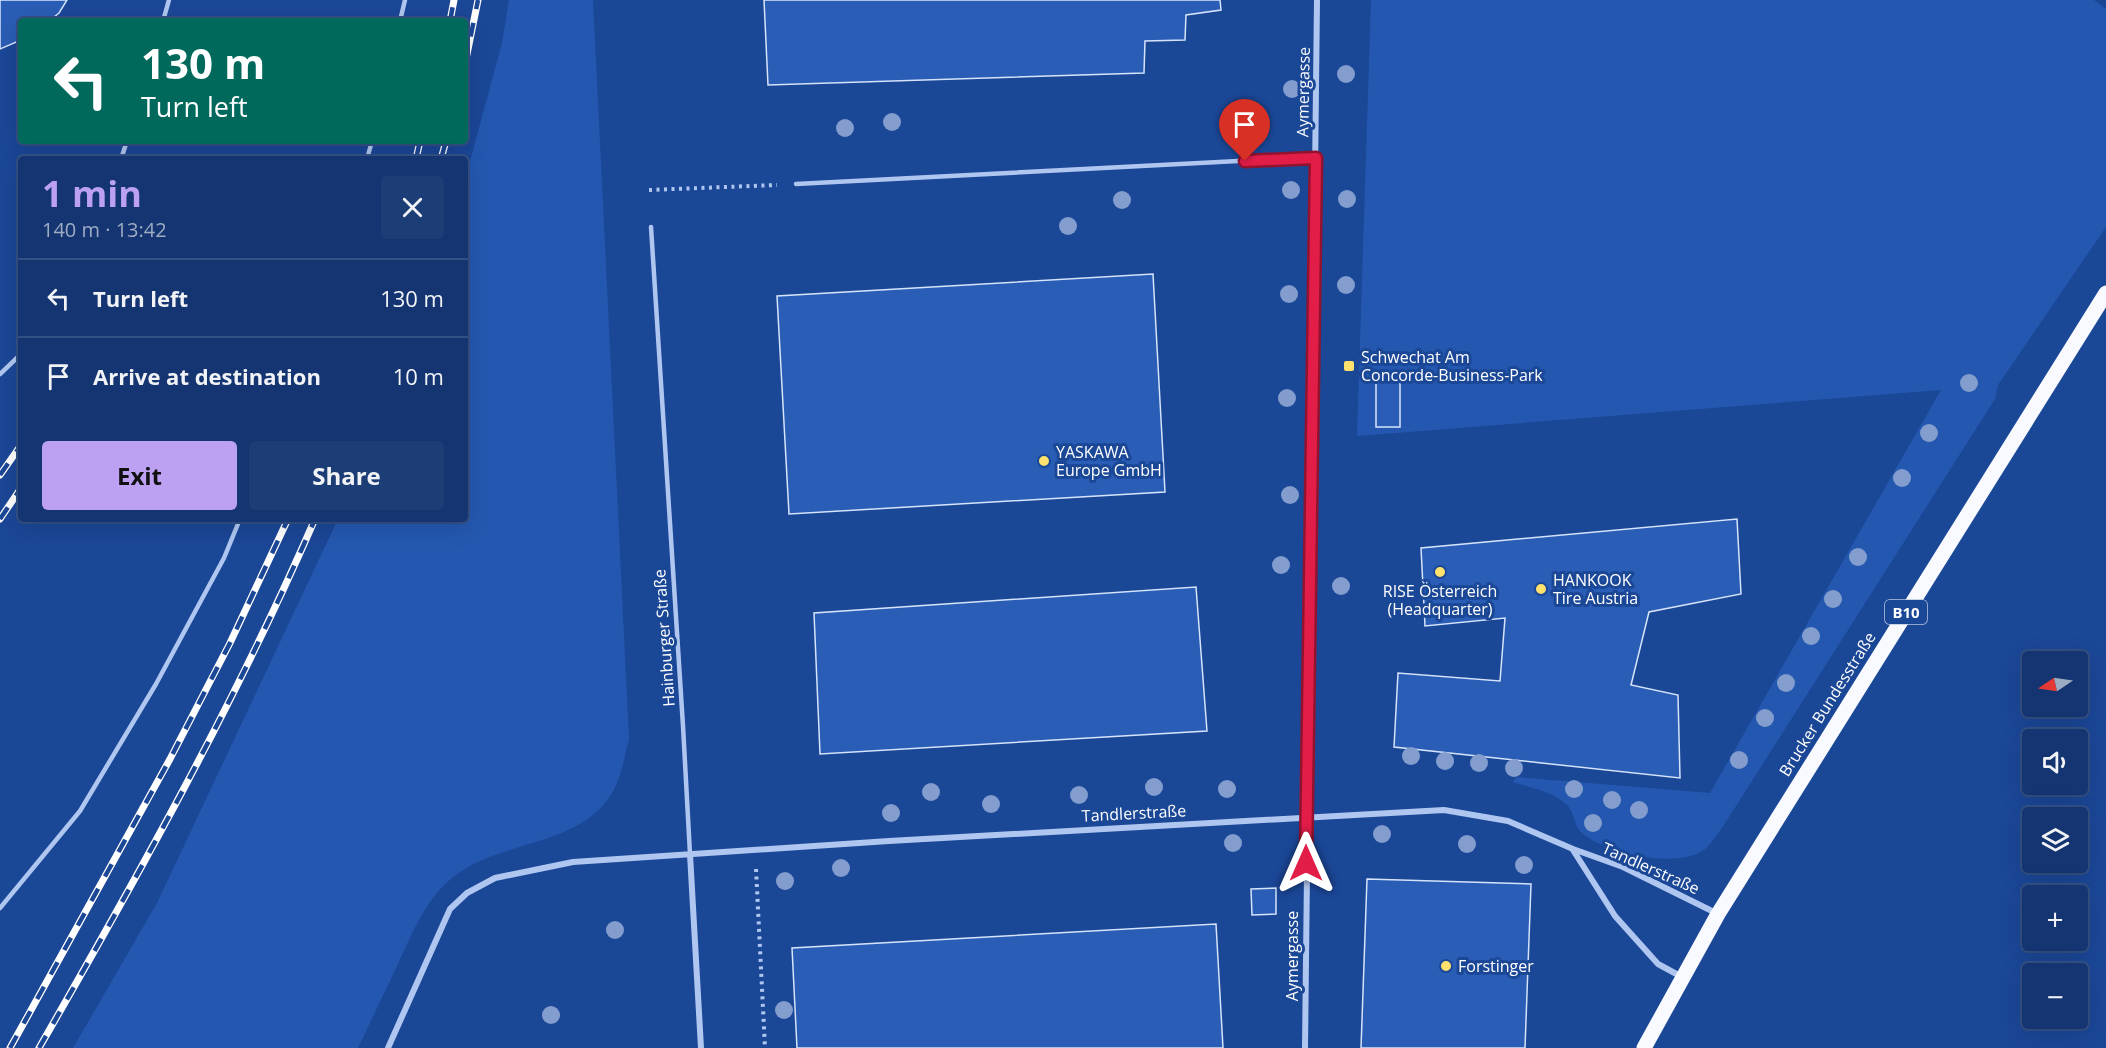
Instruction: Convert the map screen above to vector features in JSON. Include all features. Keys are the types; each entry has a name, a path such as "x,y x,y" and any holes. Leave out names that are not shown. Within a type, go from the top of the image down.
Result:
{"main road":[{"name":"Brucker Bundesstraße","path":"1644,1048 1718,914 2106,293"}],"street":[{"name":"Aymergasse","path":"1305,1048 1317,0"},
{"name":"Tandlerstraße","path":"388,1048 450,909 467,892 495,878 573,862 1444,810 1508,821 1573,849 1623,867 1718,914"},
{"name":"Tandlerstraße","path":"1573,849 1615,916 1658,964 1682,977"},
{"name":"Hainburger Straße","path":"690,854 701,1048"}],"lane":[{"path":"164,18 169,0"},
{"path":"401,18 405,0"},
{"path":"796,184 1316,158"},
{"name":"Hainburger Straße","path":"651,227 690,854"},
{"path":"0,374 18,357"},
{"path":"0,908 80,811 156,684 224,558 239,522"}],"path":[{"path":"649,190 796,184"},
{"path":"755,850 765,1048"}],"shaded area":[{"path":"509,0 593,0 629,739 617,783 604,804 586,820 565,831 472,865 442,887 414,930 358,1048 73,1048 157,903 337,522 468,522 468,169 502,43"},
{"path":"1371,0 2094,0 2106,9 2106,227 1998,385 1995,399 1724,825 1704,850 1691,856 1659,859 1624,853 1593,841 1579,830 1570,808 1561,800 1513,782 1516,777 1710,793 1941,390 1357,436"}],"building":[{"path":"0,0 67,0 53,18 18,18 18,41 0,49"},
{"path":"764,0 1220,0 1221,10 1186,15 1185,40 1145,41 1144,73 768,85"},
{"path":"1153,274 1165,492 789,514 777,296"},
{"path":"1376,374 1400,374 1400,427 1376,427"},
{"path":"1737,519 1741,594 1649,612 1631,685 1678,695 1680,778 1394,747 1398,673 1500,681 1505,618 1425,626 1421,548"},
{"path":"1196,587 1207,731 820,754 814,613"},
{"name":"Forstinger","path":"1367,879 1531,884 1525,1048 1361,1048"},
{"path":"1276,888 1276,914 1252,915 1251,889"},
{"path":"1216,924 1223,1048 797,1048 792,948"}],"railway":[{"path":"451,18 454,0"},
{"path":"468,49 478,0"},
{"path":"417,156 419,144"},
{"path":"442,156 445,144"},
{"path":"0,475 18,449"},
{"path":"0,519 18,492"},
{"path":"10,1048 170,759 230,643 287,522"},
{"path":"39,1048 113,918 219,721 285,587 314,522"}],"place":[{"name":"Schwechat Am Concorde-Business-Park","path":"1349,366"},
{"name":"YASKAWA Europe GmbH","path":"1044,461"},
{"name":"RISE Österreich (Headquarter)","path":"1440,572"},
{"name":"HANKOOK Tire Austria","path":"1541,589"},
{"name":"Forstinger","path":"1446,966"}],"route":[{"path":"1245,161 1316,158 1306,863"}]}
